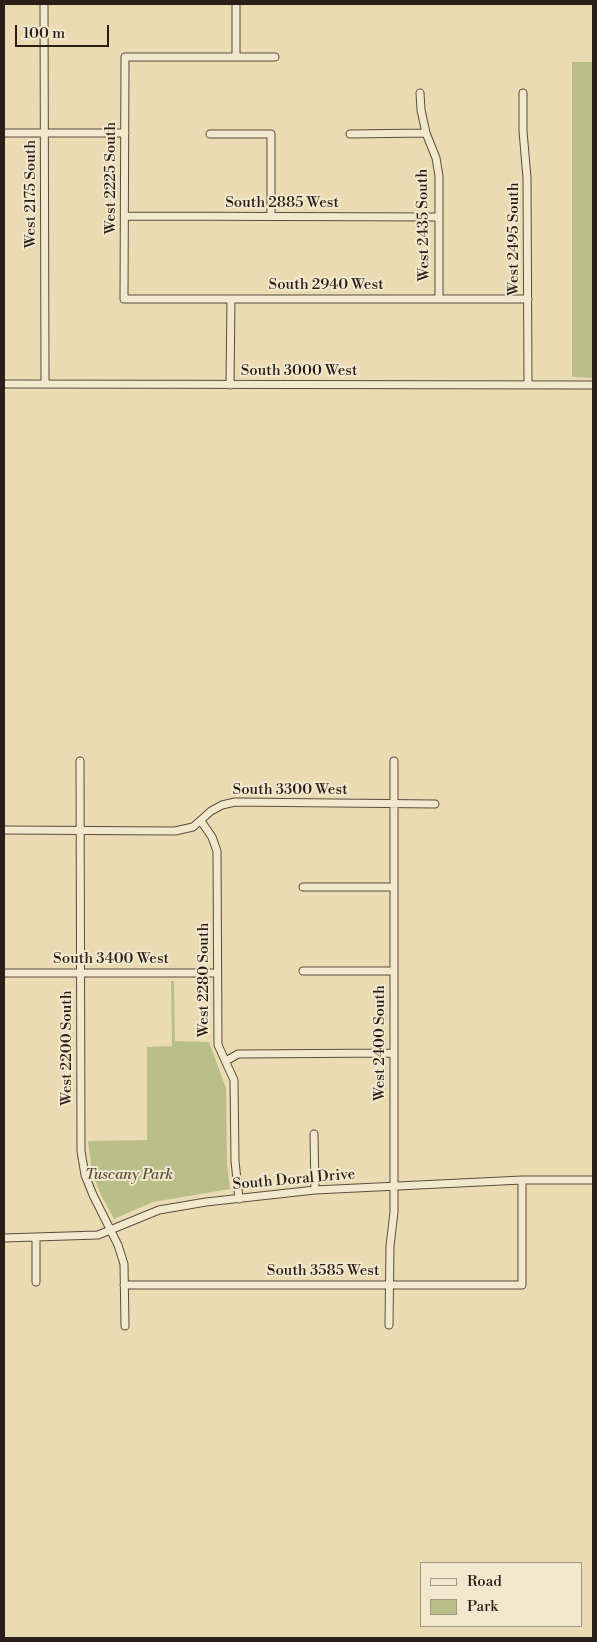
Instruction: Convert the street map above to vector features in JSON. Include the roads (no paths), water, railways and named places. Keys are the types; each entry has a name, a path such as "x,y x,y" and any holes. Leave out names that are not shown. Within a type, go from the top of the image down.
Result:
{"street":[{"name":"West 2175 South","path":"44,4 45,384"},
{"path":"236,4 236,57 275,57"},
{"name":"West 2225 South","path":"124,299 125,57 236,57"},
{"name":"West 2435 South","path":"420,92 421,110 426,134 436,158 439,176 440,299"},
{"name":"West 2495 South","path":"523,93 523,131 528,178 528,385"},
{"path":"4,133 125,133"},
{"path":"210,134 270,134 271,216"},
{"path":"350,134 426,134"},
{"name":"South 2885 West","path":"125,216 439,217"},
{"name":"South 2940 West","path":"124,299 528,299"},
{"path":"230,384 231,299"},
{"name":"South 3000 West","path":"4,384 593,385"},
{"name":"West 2200 South","path":"80,761 81,1151 85,1174 93,1195 118,1245 124,1264 125,1326"},
{"name":"West 2400 South","path":"389,1325 390,1246 394,1212 394,761"},
{"name":"South 3300 West","path":"4,830 175,831 193,827 216,808 235,802 435,804"},
{"name":"West 2280 South","path":"201,821 212,837 217,851 218,1045 234,1080 235,1160 238,1199"},
{"path":"303,887 394,887"},
{"path":"303,971 394,971"},
{"name":"South 3400 West","path":"4,973 217,974"},
{"path":"226,1061 238,1054 394,1053"},
{"path":"314,1134 315,1190"},
{"name":"South Doral Drive","path":"4,1238 98,1235 159,1210 315,1190 522,1180 593,1180"},
{"name":"South 3585 West","path":"124,1284 522,1285 522,1180"},
{"path":"36,1236 36,1282"}],"park label":[{"name":"Tuscany Park","path":"129,1175"}]}
